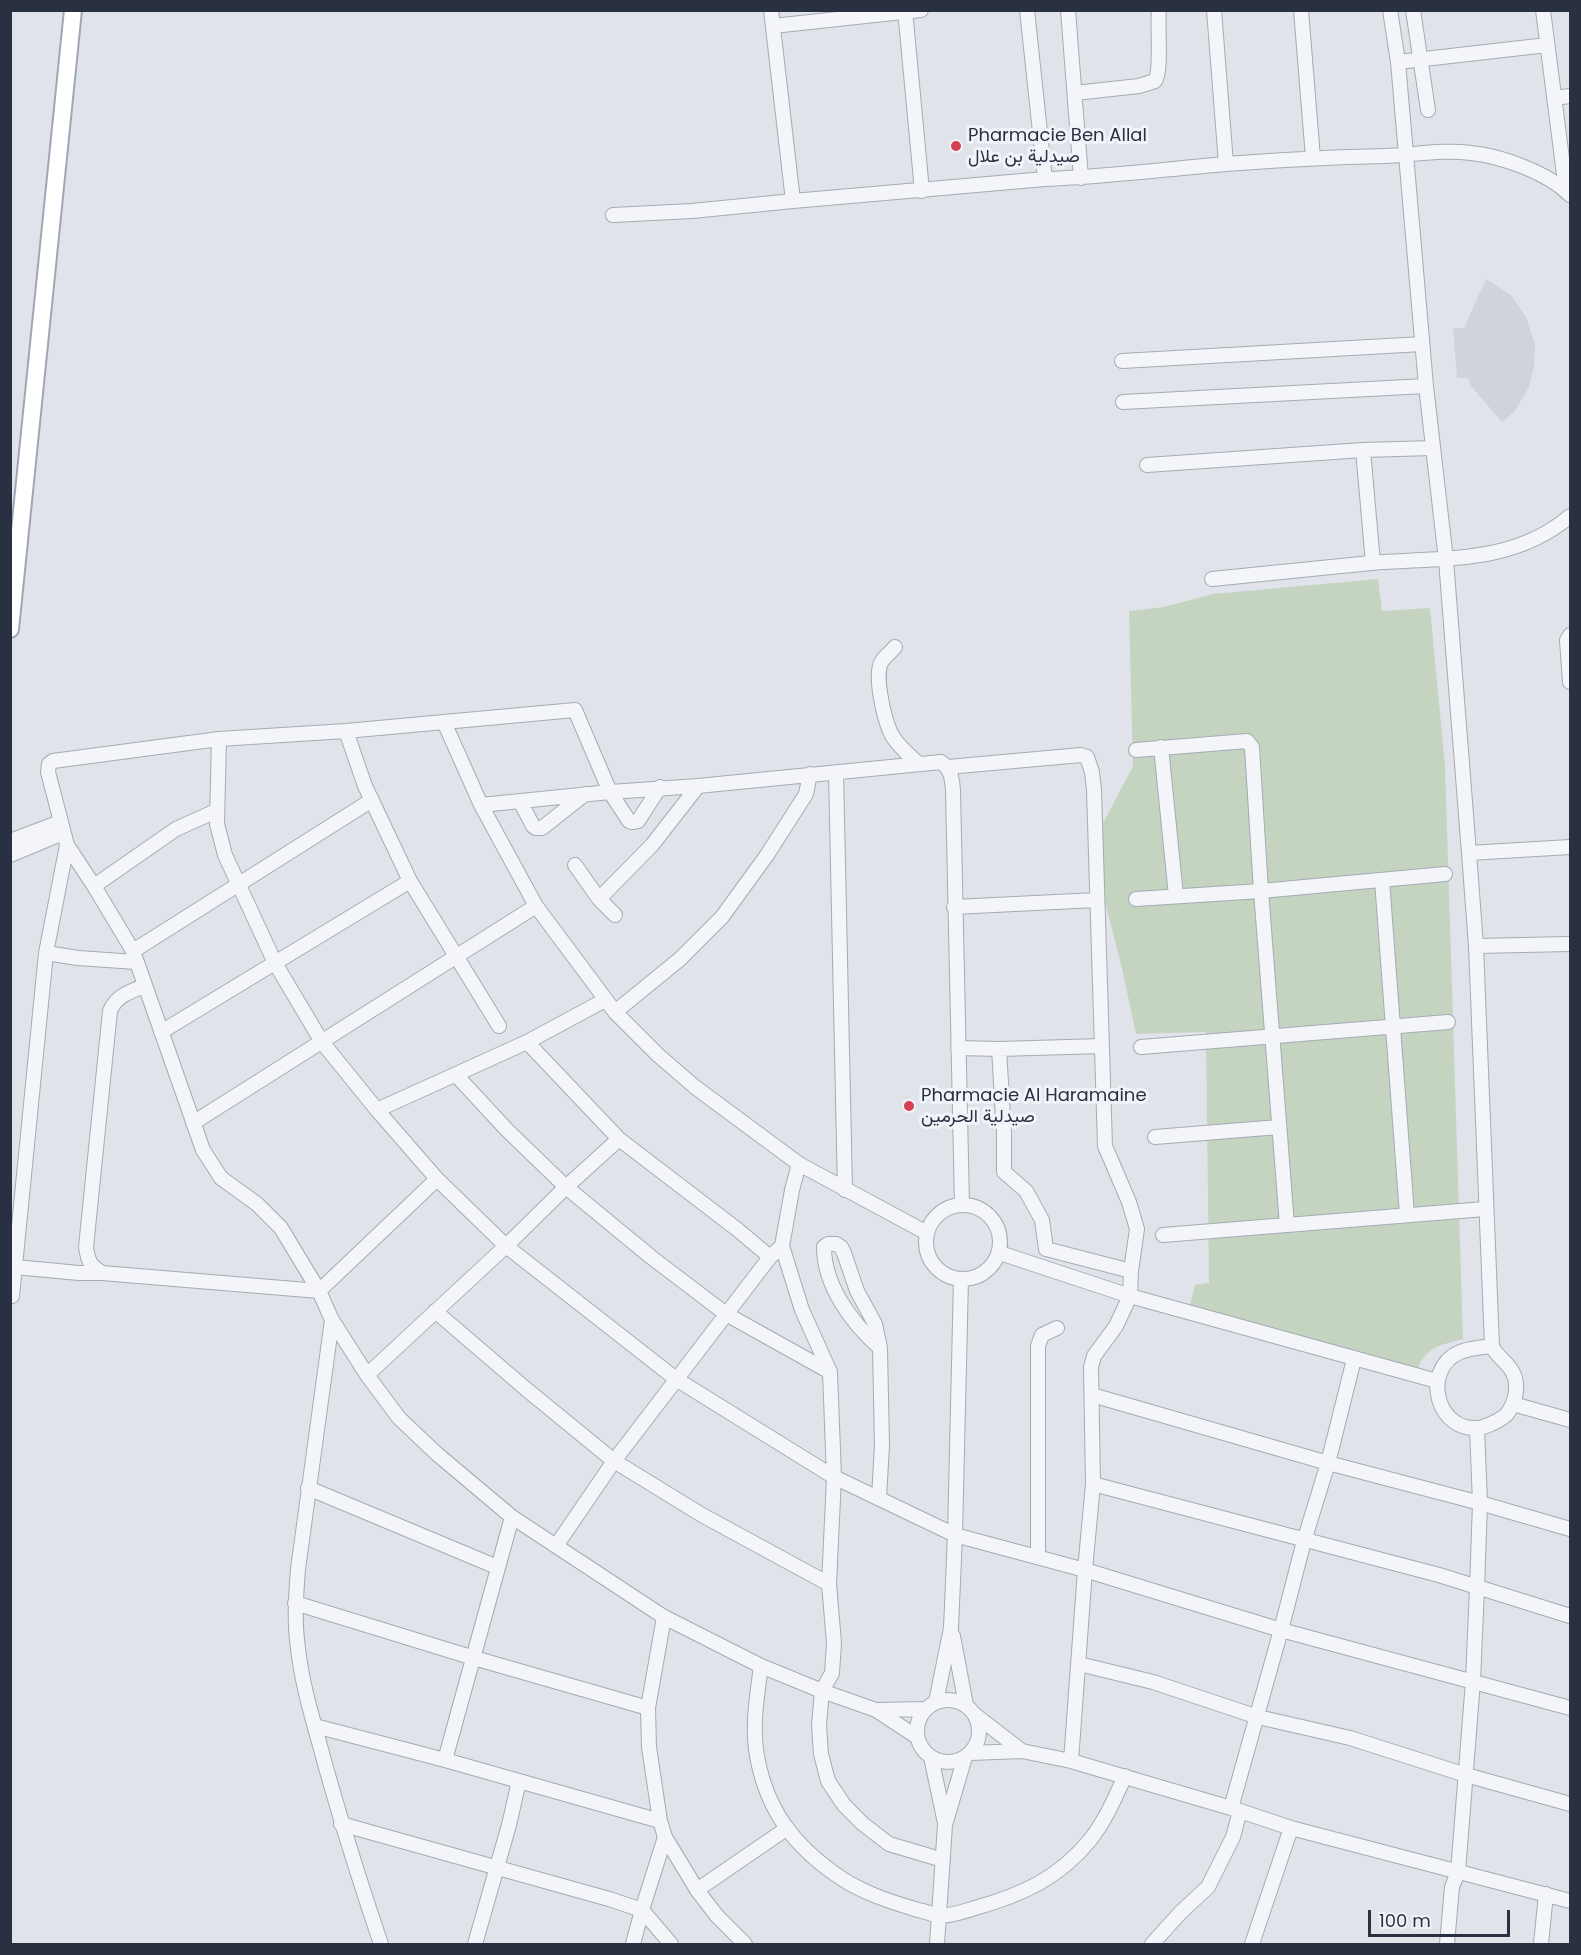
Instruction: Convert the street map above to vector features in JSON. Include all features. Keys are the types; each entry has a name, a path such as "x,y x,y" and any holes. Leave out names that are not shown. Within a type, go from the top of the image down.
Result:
{"main road":[{"path":"10,629 73,10"}],"street":[{"path":"771,10 793,201"},
{"path":"773,26 921,10"},
{"path":"1027,10 1045,179"},
{"path":"1068,10 1081,178"},
{"path":"1075,93 1139,86 1155,81 1159,69 1157,29 1159,10"},
{"path":"1214,10 1226,164"},
{"path":"1301,10 1313,158"},
{"path":"1390,10 1398,62 1422,345 1446,560 1469,853 1476,946 1492,1346 1495,1353 1506,1362 1514,1375 1516,1390 1513,1404 1505,1416 1494,1424 1477,1428 1457,1423 1447,1416 1440,1406 1437,1394 1437,1380 1444,1364 1452,1357 1470,1349 1492,1346"},
{"path":"1413,10 1428,110"},
{"path":"1543,10 1568,192"},
{"path":"906,11 922,191"},
{"path":"1398,62 1547,45"},
{"path":"1554,98 1570,96"},
{"path":"613,215 692,211 1226,164 1452,151 1475,153 1506,161 1568,192"},
{"path":"1122,361 1422,345"},
{"path":"1123,402 1426,386"},
{"path":"1147,465 1363,450 1432,448"},
{"path":"1363,450 1373,563"},
{"path":"1212,579 1373,563 1446,560 1511,549 1548,533 1570,516"},
{"path":"1570,635 1567,640 1570,682"},
{"path":"895,647 881,661 878,675 880,693 892,735 919,764"},
{"path":"660,787 638,821 632,822 627,818 610,792 575,710 346,731 219,739 53,760 49,764 48,772 63,834 134,956 203,1150 221,1178 270,1216 281,1228 319,1291 332,1320 367,1375 399,1418 437,1454 512,1517 664,1617 761,1666 876,1710 917,1737"},
{"path":"444,722 481,805 536,906 615,1012 658,1055 695,1087 799,1164 927,1233"},
{"path":"346,731 365,786 410,880 499,1026"},
{"path":"219,739 216,811 220,839 238,885 275,963 322,1042 437,1179 506,1246 676,1379 834,1477 955,1534 1085,1570 1281,1630 1570,1708"},
{"path":"1136,750 1247,741 1252,747 1287,1225"},
{"path":"1161,747 1176,896"},
{"path":"481,805 941,762 948,766 1052,756 1081,755 1087,757 1094,790 1105,1146 1129,1202 1137,1229 1130,1296 1113,1331 1094,1356 1090,1366 1093,1484 1071,1761"},
{"path":"948,766 953,790 962,1205"},
{"path":"836,772 845,1190"},
{"path":"615,1012 680,959 722,917 806,794 810,774"},
{"path":"599,899 651,845 698,786"},
{"path":"520,801 533,826 542,828 585,794"},
{"path":"46,953 78,958 134,956 238,885 372,800"},
{"path":"94,886 176,830 216,811"},
{"path":"10,841 63,834"},
{"path":"10,855 63,834"},
{"path":"12,1296 46,953 63,834"},
{"path":"1469,853 1570,847"},
{"path":"575,865 599,899 615,915"},
{"path":"1136,899 1261,891 1445,874"},
{"path":"161,1032 410,880"},
{"path":"1382,880 1407,1215"},
{"path":"954,906 1096,900"},
{"path":"193,1123 536,906"},
{"path":"1476,946 1570,944"},
{"path":"102,1273 92,1267 87,1259 86,1247 110,1011 114,1002 123,995 144,986"},
{"path":"377,1110 527,1041 605,1000"},
{"path":"1141,1047 1448,1022"},
{"path":"527,1041 619,1139 770,1257"},
{"path":"958,1048 1102,1046"},
{"path":"999,1049 1004,1172 1026,1191 1042,1220 1046,1249 1042,1267"},
{"path":"456,1075 507,1130 566,1187 651,1257 726,1314 830,1372"},
{"path":"1155,1137 1279,1127"},
{"path":"367,1375 619,1139"},
{"path":"799,1164 782,1246 802,1310 830,1372 834,1477 829,1584 834,1642 832,1672 822,1691 819,1725 821,1754 828,1781 844,1805 864,1824 889,1844 943,1860"},
{"path":"15,1267 319,1291 437,1179"},
{"path":"962,1205 975,1207 986,1213 995,1223 1000,1235 999,1253 990,1268 970,1279 947,1276 936,1269 929,1258 926,1246 931,1222 939,1213 962,1205"},
{"path":"1163,1235 1485,1209"},
{"path":"879,1498 882,1445 880,1348 875,1324 857,1291 844,1253 836,1244 828,1244 824,1247 824,1255 835,1289 861,1330 880,1348"},
{"path":"556,1546 614,1461 770,1257 782,1246"},
{"path":"1046,1249 1131,1271"},
{"path":"999,1253 1130,1296 1437,1380"},
{"path":"961,1279 951,1628 931,1705 917,1725 917,1737 922,1748 931,1757 948,1762 967,1755 1022,1751 1071,1761 1291,1828 1570,1901"},
{"path":"435,1311 614,1461 702,1515 829,1584"},
{"path":"332,1320 308,1488 295,1603 298,1649 315,1726 341,1824 381,1944"},
{"path":"1038,1557 1038,1346 1042,1335 1058,1328"},
{"path":"1152,1944 1208,1887 1233,1838 1236,1810 1258,1717 1304,1541 1328,1463 1354,1359"},
{"path":"1092,1395 1570,1529"},
{"path":"1513,1404 1570,1420"},
{"path":"1447,1944 1452,1887 1458,1872 1473,1681 1480,1503 1477,1428"},
{"path":"1093,1484 1439,1575 1570,1616"},
{"path":"308,1488 497,1567"},
{"path":"445,1760 512,1517"},
{"path":"295,1603 648,1708"},
{"path":"664,1617 648,1708 649,1747 660,1821 665,1837 697,1890 717,1916 745,1944"},
{"path":"937,1944 945,1825 967,1755 976,1744 979,1732 970,1709 951,1628"},
{"path":"1079,1664 1153,1682 1258,1717 1350,1738 1466,1775 1570,1804"},
{"path":"761,1666 755,1723 757,1760 767,1793 786,1829 802,1847 848,1883 885,1900 940,1916 1011,1898 1029,1890 1049,1878 1089,1840 1102,1822 1125,1776"},
{"path":"876,1710 931,1705 954,1700 970,1709 1022,1751"},
{"path":"315,1726 660,1821"},
{"path":"931,1757 945,1825"},
{"path":"475,1944 519,1781"},
{"path":"341,1824 642,1910 670,1944"},
{"path":"1252,1944 1291,1828"},
{"path":"697,1890 786,1829"},
{"path":"633,1944 665,1837"},
{"path":"1541,1944 1546,1894"}],"shaded area":[{"path":"1486,279 1511,295 1526,317 1535,344 1534,367 1529,387 1515,411 1502,422 1471,386 1468,378 1457,378 1453,328 1464,328"}],"green space":[{"path":"1378,579 1382,611 1430,608 1445,766 1463,1339 1428,1352 1417,1373 1189,1308 1195,1285 1209,1283 1206,1032 1136,1034 1104,899 1097,854 1102,825 1133,766 1129,611 1164,607 1213,594"}],"place":[{"name":"Pharmacie Ben Allal صيدلية بن علال","path":"956,146"},
{"name":"Pharmacie Al Haramaine صيدلية الحرمين","path":"909,1106"}]}
